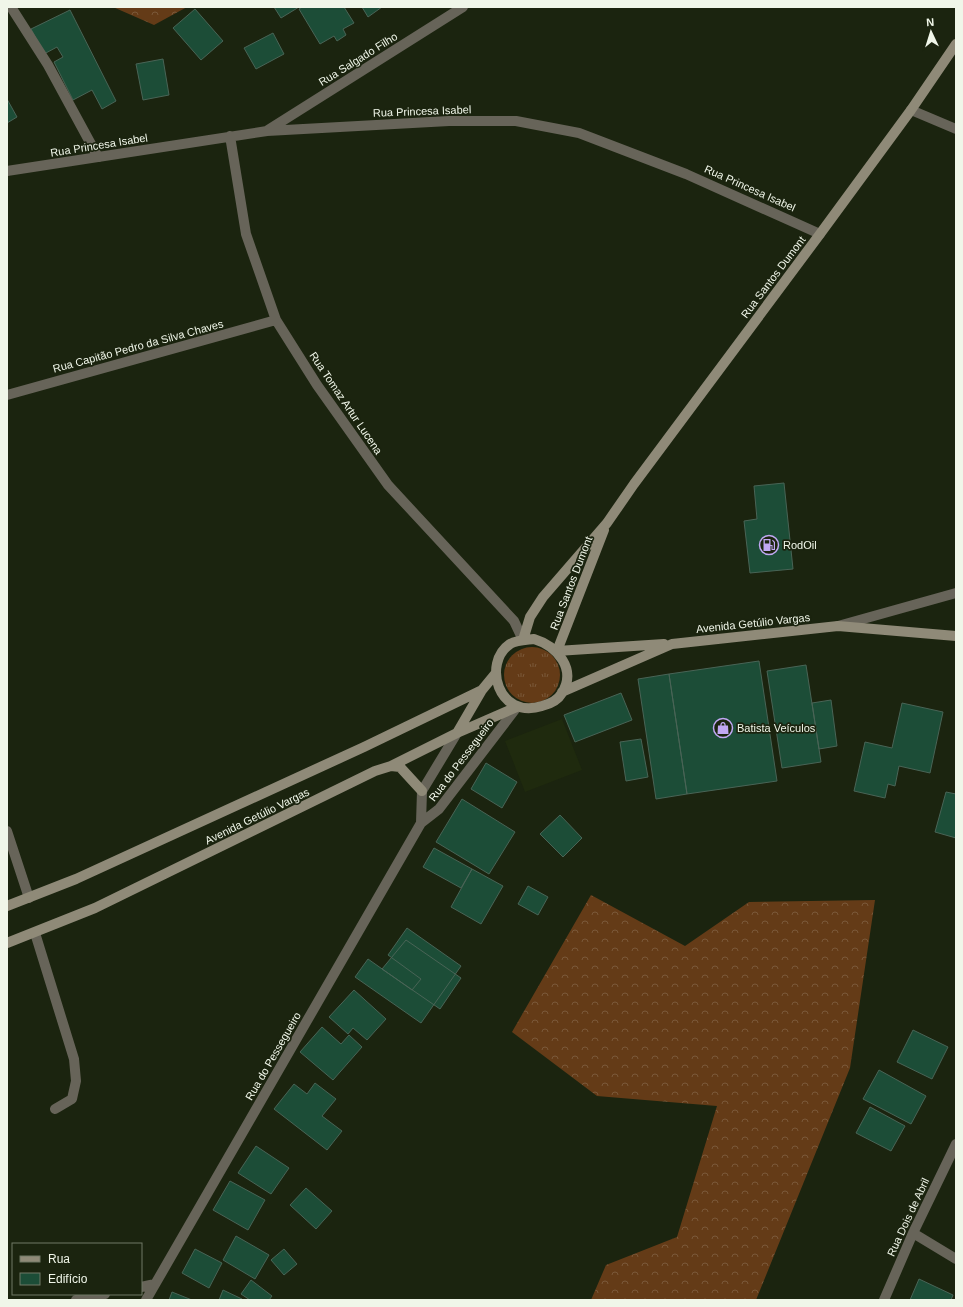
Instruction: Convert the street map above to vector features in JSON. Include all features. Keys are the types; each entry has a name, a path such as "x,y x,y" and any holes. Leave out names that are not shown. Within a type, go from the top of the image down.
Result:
{"main road":[{"name":"Rua Santos Dumont","path":"523,640 530,617 543,597 607,523 634,484 911,110 956,44"},
{"name":"Rua Santos Dumont","path":"557,651 607,523"},
{"name":"Avenida Getúlio Vargas","path":"562,692 672,644 838,626 956,636"},
{"path":"523,640 534,640 546,643 557,651 566,666 566,680 562,692 554,701 547,705 535,708 516,707 507,701 501,692 496,673 498,662 503,652 511,644 523,640"},
{"path":"557,651 672,644"},
{"name":"Avenida Getúlio Vargas","path":"7,906 105,866 482,690 496,673"},
{"path":"457,733 482,690"},
{"name":"Avenida Getúlio Vargas","path":"7,943 95,908 375,771 391,766 457,733 516,707"},
{"path":"391,766 400,767 422,791"}],"street":[{"path":"11,7 48,65 98,157"},
{"name":"Rua Salgado Filho","path":"267,131 462,7"},
{"path":"911,110 956,130"},
{"name":"Rua Princesa Isabel","path":"7,170 267,131 449,121 516,122 579,133 686,174 820,234"},
{"name":"Rua Tomaz Artur Lucena","path":"230,136 246,234 276,320 317,385 388,485 514,621 523,640"},
{"name":"Rua Capitão Pedro da Silva Chaves","path":"7,394 276,320"},
{"path":"838,626 956,593"},
{"name":"Rua do Pessegueiro","path":"146,1300 421,824 439,809 516,707"},
{"name":"Rua do Pessegueiro","path":"421,824 422,791 457,733"},
{"path":"7,831 29,898"},
{"path":"35,933 74,1059 76,1081 72,1099 55,1109"},
{"name":"Rua Dois de Abril","path":"884,1300 913,1233 956,1144"},
{"path":"913,1233 956,1259"},
{"path":"142,1286 155,1284"},
{"path":"76,1300 100,1295"}],"shaded area":[{"path":"562,719 582,770 525,792 505,741"}],"green space":[{"path":"113,7 187,7 154,25"},
{"path":"532,647 543,649 552,655 558,664 560,675 558,686 552,695 543,701 532,703 521,701 512,695 506,686 504,675 506,664 512,655 521,649"},
{"path":"591,895 685,946 749,902 875,900 850,1068 756,1300 591,1300 606,1265 677,1237 717,1106 597,1096 512,1032"}],"building":[{"path":"274,7 299,7 281,18"},
{"path":"302,7 344,7 354,23 343,29 346,35 337,41 334,36 320,44 299,9"},
{"path":"362,7 382,7 368,17"},
{"path":"195,9 223,41 201,60 173,28"},
{"path":"70,10 116,101 102,109 92,90 73,100 54,62 63,57 57,47 44,54 31,29"},
{"path":"273,33 284,54 256,69 244,48"},
{"path":"163,59 169,95 143,100 136,64"},
{"path":"7,99 17,117 7,123"},
{"name":"RodOil","path":"784,483 793,569 750,573 744,521 757,519 754,486"},
{"name":"Batista Veículos","path":"759,661 777,781 687,794 669,674"},
{"path":"806,665 821,762 782,768 767,671"},
{"path":"669,674 687,794 656,799 638,679"},
{"path":"621,693 632,720 575,742 564,715"},
{"path":"831,700 837,746 819,749 812,703"},
{"path":"902,703 943,712 930,773 899,766 895,786 888,784 885,798 854,791 865,742 892,748"},
{"path":"641,739 648,777 626,781 620,742"},
{"path":"486,763 517,782 502,808 471,789"},
{"path":"946,792 956,794 956,838 935,832"},
{"path":"462,799 515,832 489,874 436,842"},
{"path":"560,815 582,838 563,857 540,834"},
{"path":"434,848 472,869 461,888 423,867"},
{"path":"472,869 503,886 481,924 451,907"},
{"path":"528,886 548,897 538,915 518,904"},
{"path":"407,928 461,966 421,1023 355,977 368,959 412,990 421,979 388,955"},
{"path":"406,940 461,978 440,1009 382,969"},
{"path":"354,990 386,1019 367,1040 353,1028 348,1034 329,1017"},
{"path":"322,1027 341,1044 349,1035 362,1047 333,1080 300,1052"},
{"path":"913,1030 948,1047 932,1079 897,1062"},
{"path":"879,1070 926,1096 911,1124 863,1099"},
{"path":"315,1083 336,1099 322,1116 342,1131 327,1150 274,1109 294,1084 307,1094"},
{"path":"870,1107 905,1126 891,1151 856,1133"},
{"path":"256,1146 289,1168 271,1194 238,1173"},
{"path":"230,1181 265,1200 248,1230 213,1210"},
{"path":"306,1188 332,1211 316,1229 290,1205"},
{"path":"236,1236 269,1255 255,1279 223,1260"},
{"path":"195,1249 222,1263 209,1288 182,1273"},
{"path":"284,1249 297,1264 284,1275 271,1260"},
{"path":"919,1279 953,1295 951,1300 910,1300"},
{"path":"251,1280 272,1296 269,1300 250,1300 241,1294"},
{"path":"223,1290 242,1299 219,1300"},
{"path":"172,1292 192,1300 169,1300"}],"place":[{"name":"RodOil","path":"769,545"},
{"name":"Batista Veículos","path":"723,728"}]}
